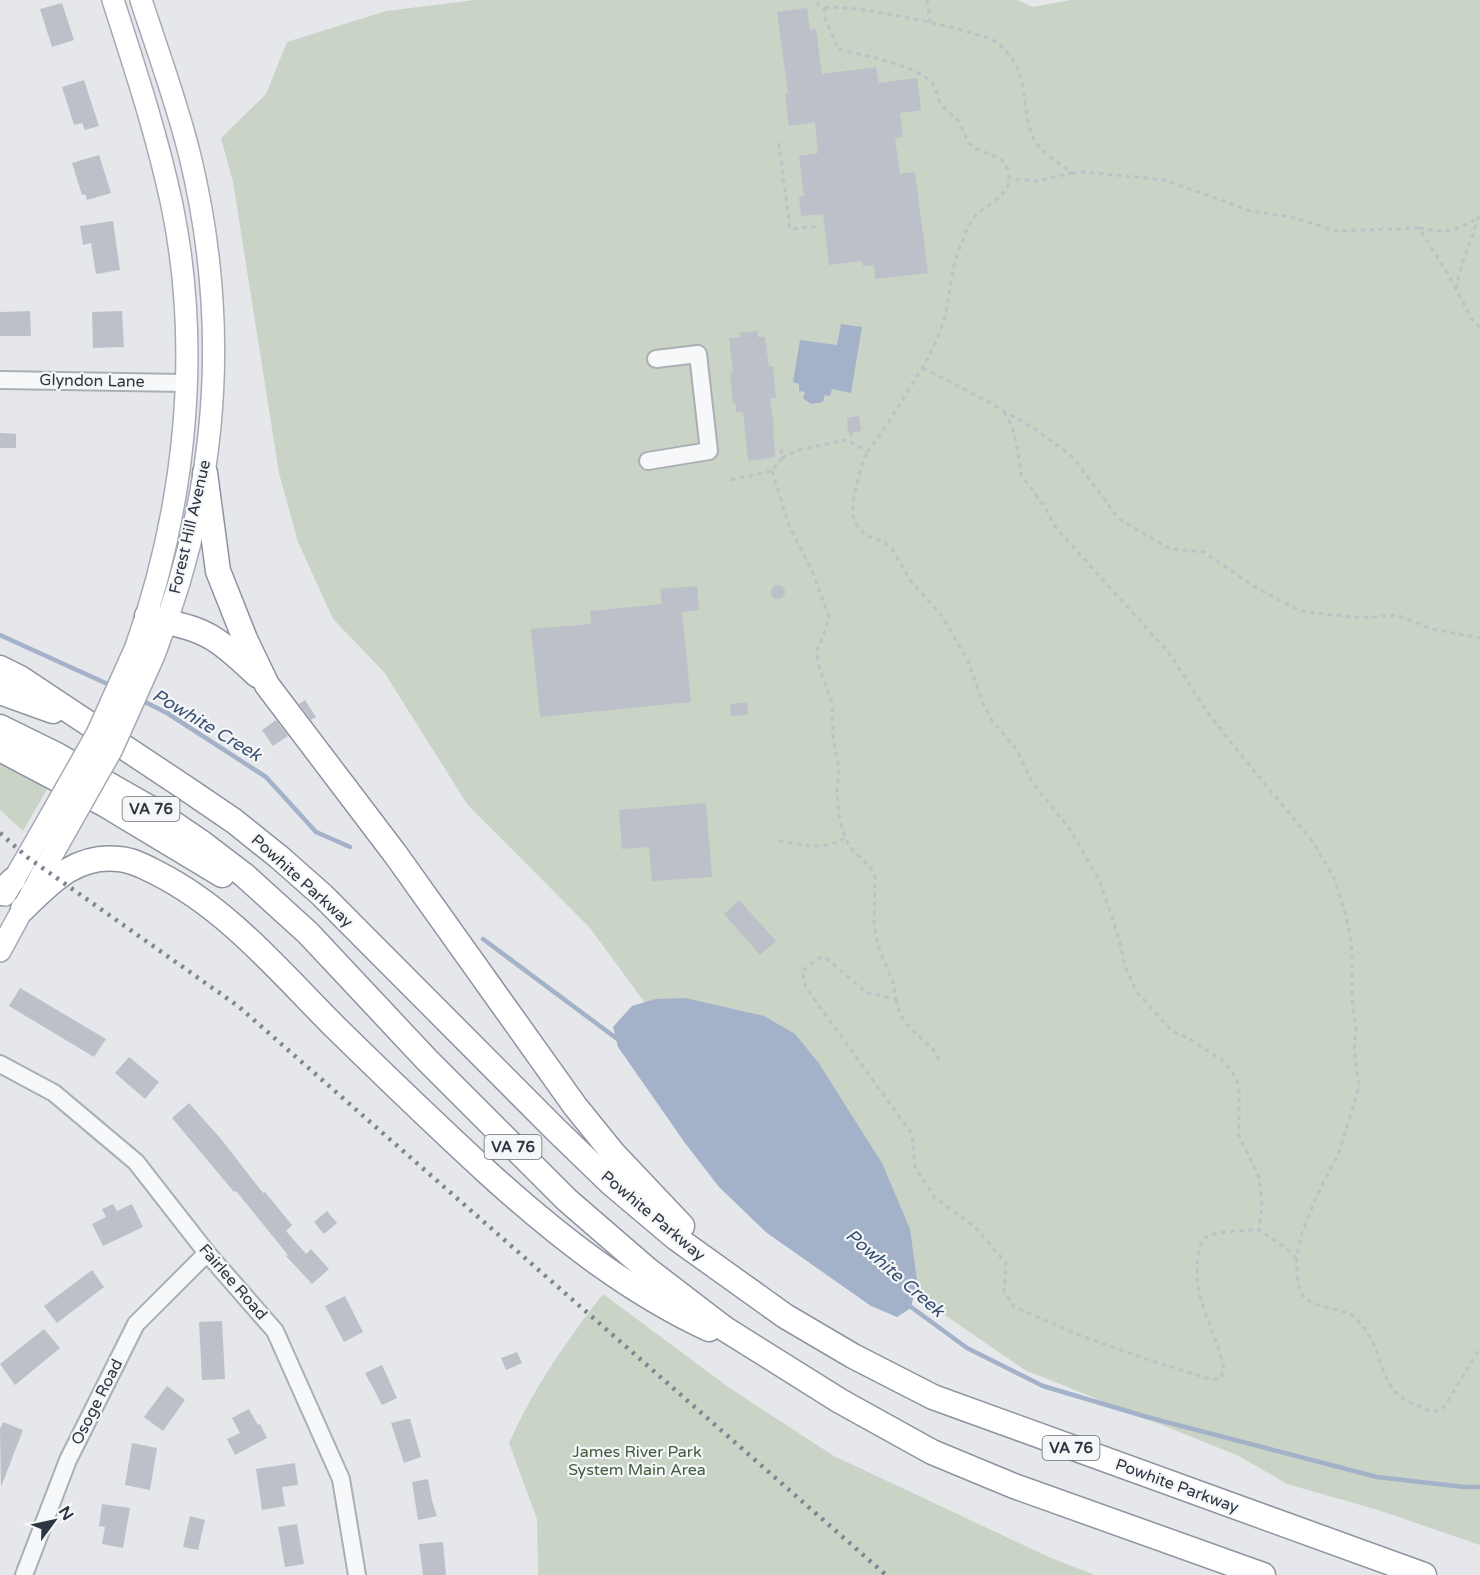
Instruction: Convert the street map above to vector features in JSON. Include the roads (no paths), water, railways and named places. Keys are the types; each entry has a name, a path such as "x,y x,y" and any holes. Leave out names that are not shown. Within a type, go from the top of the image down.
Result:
{"highway":[{"path":"205,473 218,571 267,685"},
{"path":"157,619 213,638 231,651 267,685 396,855 575,1106 614,1153 736,1283"},
{"name":"Powhite Parkway","path":"0,668 225,815 279,856 322,895 612,1184 676,1238 785,1316 853,1356 933,1397 1424,1575"},
{"name":"VA 76","path":"0,692 87,723"},
{"name":"Powhite Parkway","path":"0,727 55,754 155,811 235,869 286,912 567,1200 648,1270 725,1329 840,1401 932,1452 1014,1486 1263,1575"},
{"path":"0,749 104,804 286,912"},
{"path":"11,906 66,870 90,861 109,858 144,866 182,886 206,902 235,927 489,1174 547,1223 597,1263 679,1315 764,1355"}],"main road":[{"name":"Forest Hill Avenue","path":"113,0 154,131 172,207 181,265 186,349 183,436 157,619"},
{"name":"Forest Hill Avenue","path":"0,951 11,906 47,843 98,734 145,651 197,508 205,473 214,383 215,345 202,219 190,155 141,0"},
{"name":"Forest Hill Avenue","path":"11,906 7,887 47,843"}],"street":[{"path":"154,131 181,124"},
{"path":"648,461 709,451 698,354 656,359"},
{"name":"Glyndon Lane","path":"0,380 185,382"},
{"name":"Fairlee Road","path":"0,1064 54,1093 136,1162 207,1254 275,1331 341,1479 357,1575"},
{"name":"Osoge Road","path":"24,1575 68,1460 136,1324 207,1254"}],"water":[{"path":"841,324 862,327 851,393 832,389 830,396 825,395 823,402 811,404 803,398 805,392 799,391 799,384 793,382 800,340 837,345"},
{"path":"685,998 764,1016 795,1034 818,1062 882,1163 910,1229 917,1280 911,1308 897,1317 871,1306 767,1233 719,1187 685,1143 618,1047 613,1027 632,1006 656,999"}],"waterway":[{"name":"Powhite Creek","path":"0,635 112,686"},
{"name":"Powhite Creek","path":"141,700 167,713 266,777 316,832 350,847"},
{"name":"Powhite Creek","path":"483,939 620,1041"},
{"name":"Powhite Creek","path":"907,1304 967,1348 1043,1386 1147,1417 1377,1477 1480,1487"}],"railway":[{"path":"0,833 27,857 238,1006 886,1575"}],"park label":[{"name":"James River Park System Main Area","path":"637,1461"}]}
